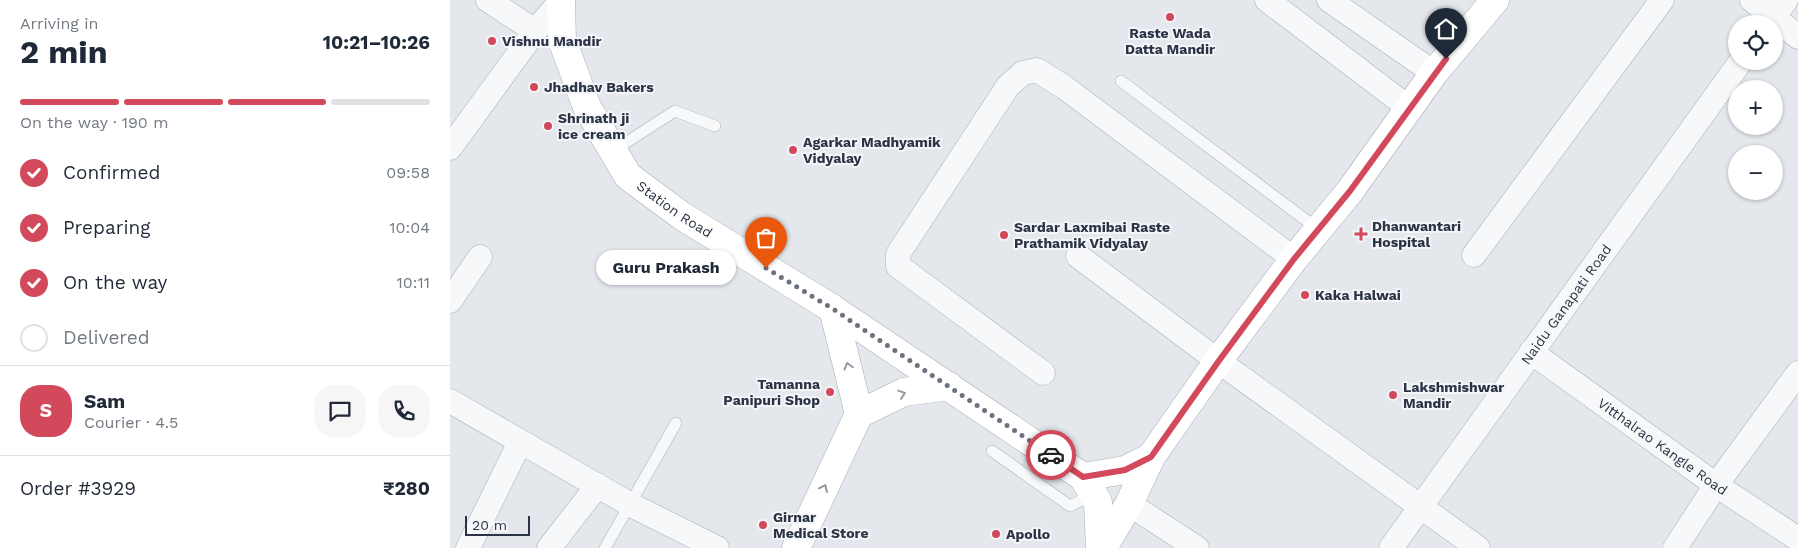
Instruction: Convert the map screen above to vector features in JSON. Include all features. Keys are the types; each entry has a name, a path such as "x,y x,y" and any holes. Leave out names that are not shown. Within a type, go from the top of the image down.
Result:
{"street":[{"path":"488,0 535,31"},
{"path":"450,148 535,31 561,0"},
{"name":"Station Road","path":"561,0 562,40 587,108 628,176 682,216 833,309 949,386 1088,486"},
{"path":"1267,0 1410,108"},
{"path":"1329,0 1434,73"},
{"path":"1102,548 1129,504 1151,457 1218,362 1294,259 1319,230 1434,73 1495,0"},
{"path":"1474,255 1662,0"},
{"path":"1752,0 1776,14 1798,37"},
{"path":"1043,373 898,266 898,254 1008,86 1023,73 1036,70 1064,87 1294,259"},
{"name":"Naidu Ganapati Road","path":"1391,548 1735,70"},
{"path":"1078,256 1218,362 1478,548"},
{"path":"450,301 480,257"},
{"path":"833,309 859,414"},
{"name":"Vitthalrao Kangle Road","path":"1531,352 1716,485 1798,539"},
{"path":"1675,548 1716,485 1798,373"},
{"path":"796,548 859,414 904,392 949,386"},
{"path":"450,401 631,505 709,546"},
{"path":"468,548 520,442"},
{"path":"1102,548 1098,502 1088,486 1151,457"},
{"path":"549,548 598,485"},
{"path":"1129,504 1197,548"}],"lane":[{"path":"1121,81 1319,230"},
{"path":"613,151 675,111 715,126"},
{"path":"605,548 676,423"},
{"path":"992,451 1070,506 1088,486"}],"way so far":[{"path":"766,268 833,309 1051,455"}],"place":[{"name":"Raste Wada Datta Mandir","path":"1170,17"},
{"name":"Vishnu Mandir","path":"492,41"},
{"name":"Jhadhav Bakers","path":"534,87"},
{"name":"Shrinath ji ice cream","path":"548,126"},
{"name":"Agarkar Madhyamik Vidyalay","path":"793,150"},
{"name":"Dhanwantari Hospital","path":"1361,234"},
{"name":"Sardar Laxmibai Raste Prathamik Vidyalay","path":"1004,235"},
{"name":"Guru Prakash","path":"766,268"},
{"name":"Kaka Halwai","path":"1305,295"},
{"name":"Tamanna Panipuri Shop","path":"830,392"},
{"name":"Lakshmishwar Mandir","path":"1393,395"},
{"name":"Girnar Medical Store","path":"763,525"},
{"name":"Apollo","path":"996,534"}],"route":[{"path":"1051,455 1083,477 1125,470 1151,457 1294,259 1350,191 1446,59"}]}
